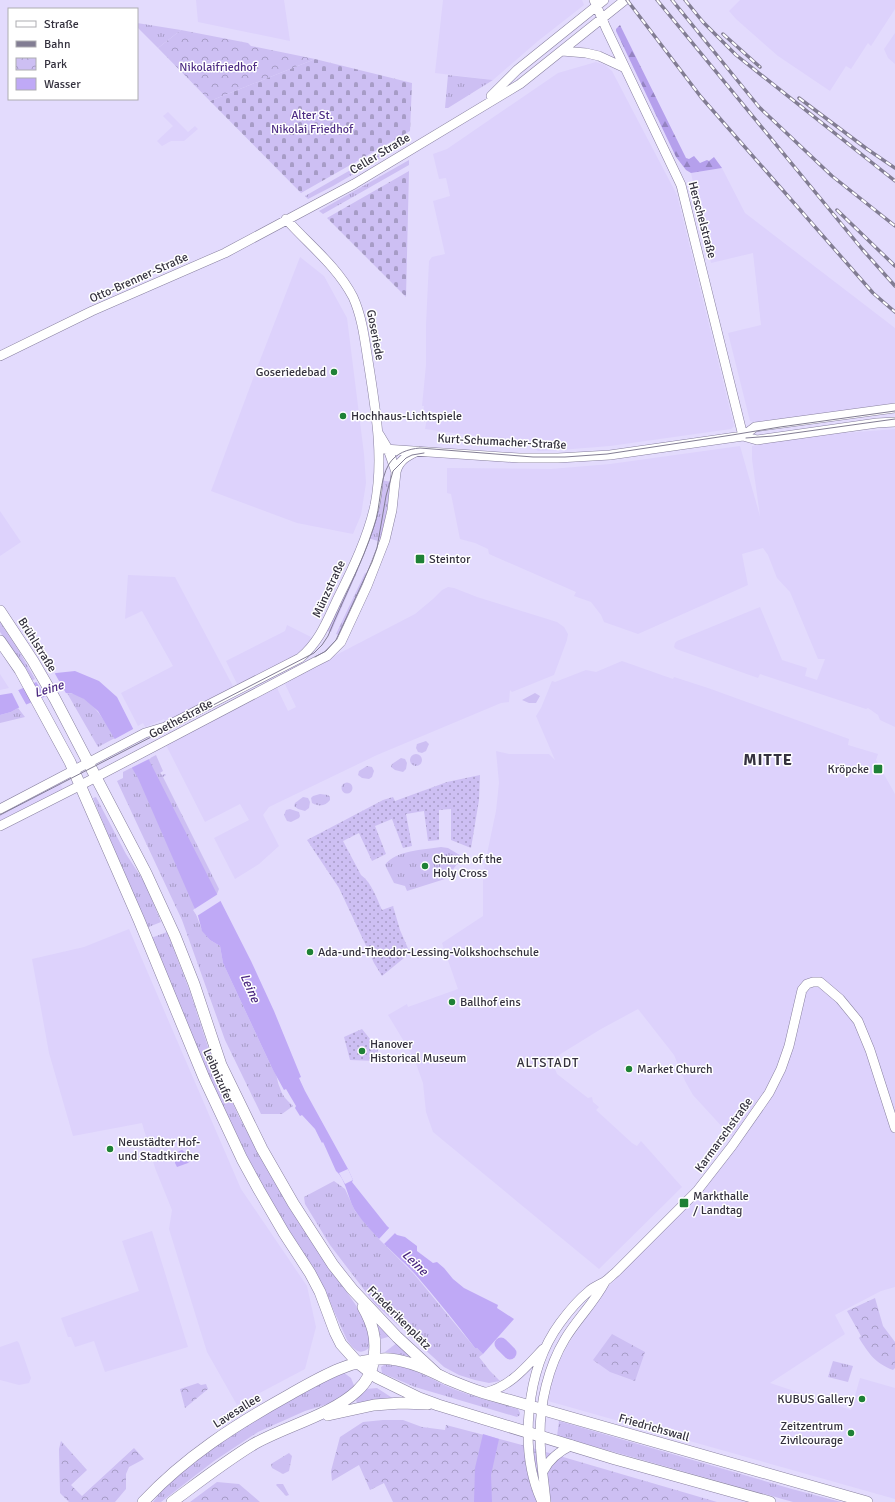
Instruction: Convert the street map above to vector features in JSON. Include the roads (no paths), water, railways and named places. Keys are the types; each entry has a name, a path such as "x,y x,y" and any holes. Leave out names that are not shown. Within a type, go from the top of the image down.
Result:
{"main road":[{"name":"Brühlstraße","path":"0,612 40,673 96,776"},
{"path":"0,641 13,658 40,705 81,785"},
{"name":"Leibnizufer","path":"96,776 146,873 170,924 194,984 222,1065 262,1149 293,1203 333,1265 352,1290"},
{"name":"Leibnizufer","path":"81,785 204,1078 242,1159 284,1233 310,1273 320,1292 341,1344 358,1363"},
{"name":"Friederikenplatz","path":"304,1421 342,1402 358,1391 370,1374 374,1360 375,1338 371,1321 352,1290"},
{"name":"Friederikenplatz","path":"352,1290 397,1337 436,1373"},
{"name":"Friederikenplatz","path":"358,1363 390,1359 417,1365 436,1373"},
{"path":"358,1363 370,1374 438,1405 615,1459 770,1502"},
{"name":"Lavesallee","path":"143,1502 184,1463 240,1423 328,1374 358,1363"},
{"name":"Friedrichswall","path":"436,1373 458,1384 484,1392 868,1502"},
{"path":"172,1502 254,1444 304,1421 374,1405 401,1403 438,1405"}],"street":[{"name":"Celler Straße","path":"286,219 360,180 482,105 520,84 625,0"},
{"name":"Celler Straße","path":"482,105 517,70 598,2"},
{"name":"Herschelstraße","path":"598,2 602,19 681,185 743,436"},
{"path":"562,51 586,53 598,56 625,68"},
{"name":"Otto-Brenner-Straße","path":"0,356 92,311 225,252 286,219"},
{"name":"Goseriede","path":"286,219 339,274 358,309 364,335 379,434 383,449 396,472 392,510 381,550 354,614"},
{"name":"Kurt-Schumacher-Straße","path":"743,436 755,426 895,408"},
{"name":"Kurt-Schumacher-Straße","path":"383,449 420,450 519,458 558,458 610,455 743,436 757,440 895,422"},
{"name":"Goseriede","path":"358,554 375,505 379,466 383,449"},
{"path":"396,472 397,466 404,458 420,450"},
{"name":"Münzstraße","path":"322,633 358,554"},
{"name":"Goethestraße","path":"0,826 327,656 339,646 354,614"},
{"name":"Goethestraße","path":"0,809 145,733 165,727 300,658 311,649 322,633"},
{"path":"272,672 277,681"},
{"name":"Karmarschstraße","path":"542,1502 531,1470 528,1450 528,1432 538,1368 548,1344 560,1324 575,1305 589,1291 605,1282 626,1263 684,1205 697,1191 732,1146 769,1093 781,1069 789,1046 802,990 807,984 820,982 840,999 861,1028 870,1050 895,1128"},
{"name":"Karmarschstraße","path":"546,1502 540,1436 542,1409 549,1375 562,1345 574,1324 596,1297 605,1282"},
{"path":"484,1392 498,1388 514,1379 548,1344"},
{"path":"544,1470 555,1455 572,1445"}],"water":[{"path":"75,671 99,681 117,697 251,961 274,1011 301,1077 299,1078 348,1169 353,1180 352,1182 387,1226 397,1235 405,1237 417,1246 417,1251 433,1263 437,1262 464,1288 498,1305 497,1308 514,1319 483,1354 475,1348 415,1274 377,1237 353,1207 345,1184 336,1171 323,1142 322,1143 315,1129 302,1115 300,1116 295,1108 296,1106 286,1089 284,1090 272,1068 223,963 220,946 210,940 202,931 198,916 138,778 98,711 84,699 71,693 67,693 44,697 11,712 0,715 0,695 12,693 56,673"},
{"path":"182,1150 188,1154 190,1161 177,1167 175,1163 175,1155"},
{"path":"483,1434 499,1439 491,1475 492,1502 474,1502 475,1468"}],"waterway":[{"name":"Leine","path":"501,1344 510,1353"}],"tram line":[{"path":"0,815 314,653 328,636 364,554 376,519 383,478 386,470 392,460 403,452 420,448 533,457 565,457 607,454 895,411"},
{"path":"746,438 773,436 895,419"},
{"path":"315,657 326,651 336,640 372,562 377,548 386,496 393,471 406,458 412,455 424,453"}],"railway":[{"path":"627,0 701,97 873,293 895,312"},
{"path":"657,0 862,249 895,286"},
{"path":"672,0 759,107 832,176 895,226"},
{"path":"685,0 703,22 736,55 895,181"},
{"path":"723,34 760,67"},
{"path":"799,98 895,168"},
{"path":"837,210 895,266"}],"place":[{"name":"Goseriedebad","path":"334,372"},
{"name":"Hochhaus-Lichtspiele","path":"343,416"},
{"name":"Steintor","path":"420,559"},
{"name":"Kröpcke","path":"878,769"},
{"name":"Church of the Holy Cross","path":"425,866"},
{"name":"Ada-und-Theodor-Lessing-Volkshochschule","path":"310,952"},
{"name":"Ballhof eins","path":"452,1002"},
{"name":"Hanover Historical Museum","path":"362,1051"},
{"name":"Market Church","path":"629,1069"},
{"name":"Neustädter Hof- und Stadtkirche","path":"110,1149"},
{"name":"Markthalle / Landtag","path":"684,1203"},
{"name":"KUBUS Gallery","path":"862,1399"},
{"name":"Zeitzentrum Zivilcourage","path":"851,1433"}],"district":[{"name":"MITTE","path":"768,760"},
{"name":"ALTSTADT","path":"548,1063"}],"park label":[{"name":"Nikolaifriedhof","path":"218,67"},
{"name":"Alter St. Nikolai Friedhof","path":"312,122"}]}
